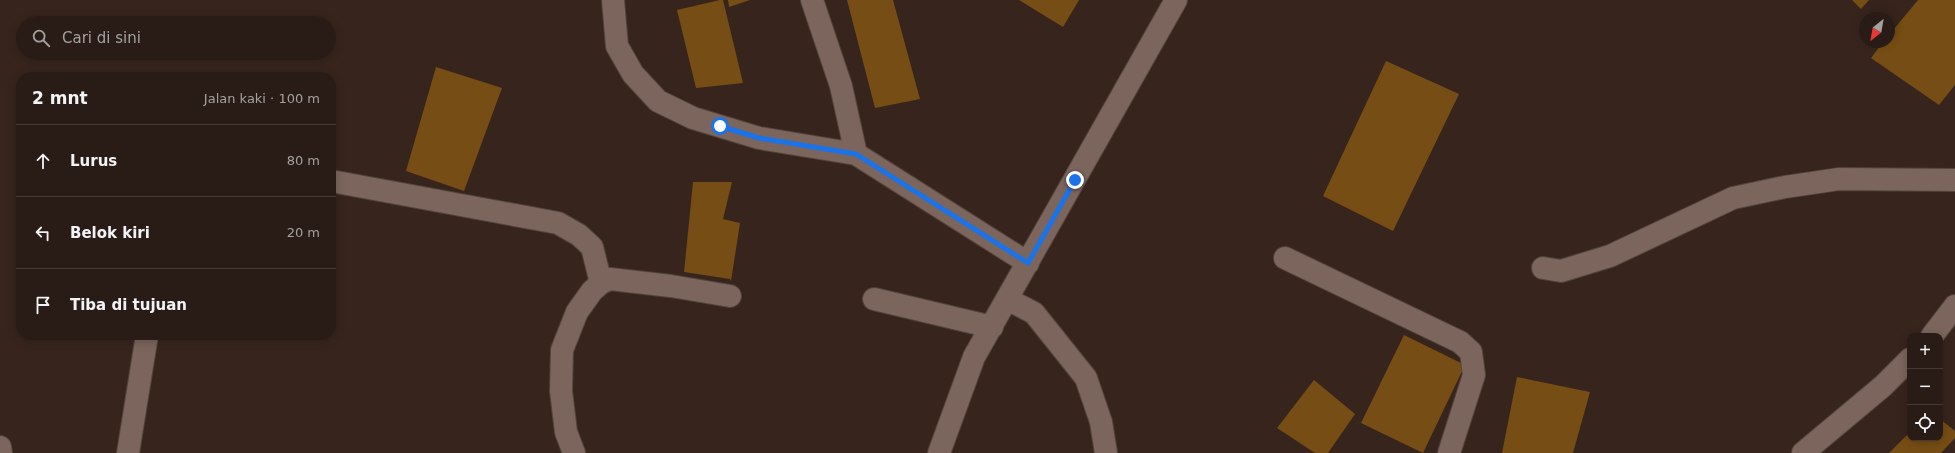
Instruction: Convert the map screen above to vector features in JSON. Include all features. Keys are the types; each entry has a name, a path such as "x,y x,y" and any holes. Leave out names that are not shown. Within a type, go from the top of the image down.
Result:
{"street":[{"path":"613,0 617,46 633,74 658,101 693,118 759,138 856,154 1028,263"},
{"path":"812,0 841,86 856,154"},
{"path":"939,453 974,358 1176,0"},
{"path":"1543,268 1561,271 1610,256 1733,198 1839,179 1955,180"},
{"path":"336,182 558,223 579,235 592,247 601,283"},
{"path":"1285,258 1460,342 1471,352 1474,375 1449,453"},
{"path":"574,453 566,432 561,391 562,350 577,312 592,291 601,283 610,278 730,296"},
{"path":"874,299 992,327"},
{"path":"1007,299 1034,313 1086,378 1101,422 1106,453"},
{"path":"1934,333 1955,306"},
{"path":"128,453 145,340"},
{"path":"1802,453 1883,386 1907,362"},
{"path":"0,447 1,453"}],"building":[{"path":"723,0 743,83 696,88 677,10"},
{"path":"728,0 750,0 729,7"},
{"path":"847,0 893,0 920,99 875,108"},
{"path":"1019,0 1079,0 1063,27"},
{"path":"1852,0 1869,0 1861,9"},
{"path":"1918,0 1955,0 1955,85 1939,105 1871,58 1878,48 1895,48 1895,28"},
{"path":"1386,61 1459,94 1393,231 1323,196"},
{"path":"436,67 502,88 464,191 406,171"},
{"path":"693,182 732,182 723,219 740,223 731,281 730,279 684,272"},
{"path":"1404,335 1465,365 1423,453 1361,423"},
{"path":"1517,377 1590,392 1573,453 1502,453"},
{"path":"1314,380 1355,414 1328,453 1315,453 1277,428"},
{"path":"1943,421 1955,431 1955,438 1941,453 1889,453 1907,435 1907,441 1943,441"}],"route":[{"path":"720,126 759,138 856,154 1028,263 1075,180"}]}
